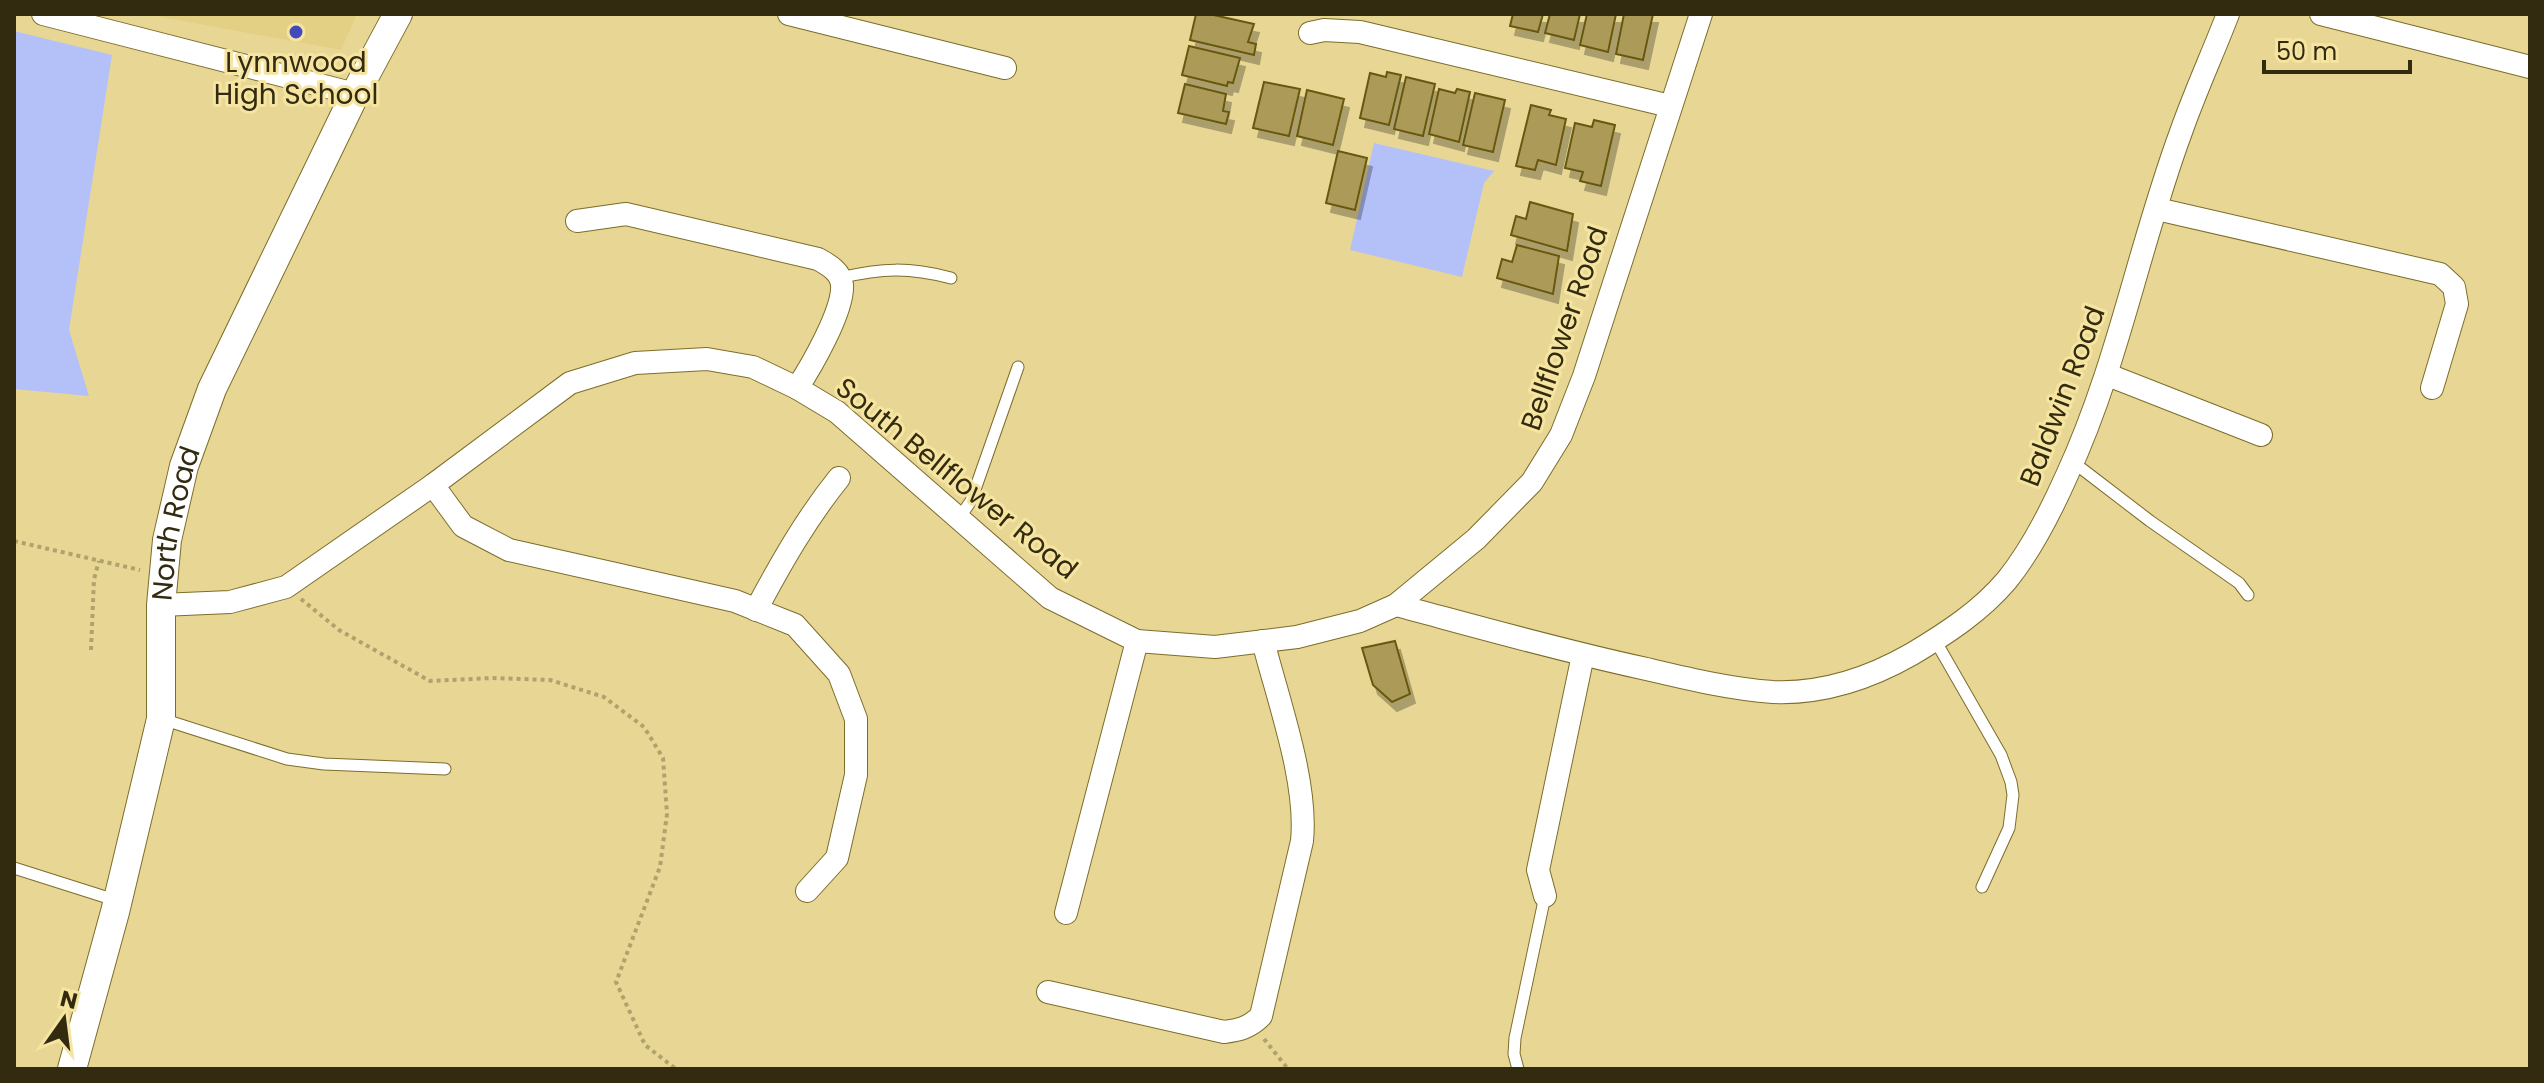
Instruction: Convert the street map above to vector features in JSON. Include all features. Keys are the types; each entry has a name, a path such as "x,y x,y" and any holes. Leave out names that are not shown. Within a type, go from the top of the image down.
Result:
{"street":[{"path":"43,14 355,94"},
{"name":"North Road","path":"72,1069 118,901 161,719 161,605 167,540 184,466 212,389 355,94 398,14"},
{"path":"789,14 1005,68"},
{"name":"Bellflower Road","path":"1396,605 1476,539 1519,497 1546,463 1561,435 1584,376 1701,14"},
{"name":"Baldwin Road","path":"1396,605 1583,655 1711,684 1774,692 1840,685 1868,675 1897,662 1968,618 2008,579 2028,550 2073,462 2108,375 2181,131 2228,14"},
{"path":"2321,14 2530,67"},
{"path":"1310,33 1324,30 1360,32 1670,106"},
{"path":"2157,209 2440,274 2454,287 2457,304 2432,388"},
{"path":"577,221 626,214 818,259 834,268 842,283 840,303 811,366 797,388"},
{"name":"South Bellflower Road","path":"161,605 230,602 286,587 433,485 570,383 635,363 707,359 753,367 837,412 1050,598 1137,641 1215,647 1297,637 1360,621 1396,605"},
{"path":"2108,375 2261,435"},
{"path":"756,610 782,560 815,508 839,478"},
{"path":"433,485 463,526 509,550 721,598 795,625 839,674 856,719 856,775 837,858 807,891"},
{"path":"1066,913 1137,641"},
{"path":"1048,992 1224,1032 1252,1025 1261,1016 1302,841 1304,820 1300,784 1263,641"},
{"path":"1545,896 1538,870 1583,655"}],"lane":[{"path":"839,278 876,269 902,268 951,278"},
{"path":"959,518 971,501 1018,367"},
{"path":"2073,462 2239,583 2248,595"},
{"path":"1935,640 2001,755 2011,782 2013,795 2009,828 1982,887"},
{"path":"161,719 287,759 324,764 445,769"},
{"path":"14,868 118,901"},
{"path":"1518,1069 1514,1054 1515,1038 1545,896"}],"path":[{"path":"14,541 165,575"},
{"path":"91,650 94,579 99,561"},
{"path":"286,587 339,630 430,681 492,678 550,680 604,697 644,727 663,758 667,814 660,867 616,982 645,1045 676,1069"},
{"path":"1252,1025 1288,1069"}],"shaded area":[{"name":"Lynnwood High School","path":"145,14 357,14 341,50"},
{"path":"14,31 112,55 69,330 89,396 14,389"},
{"path":"1374,143 1494,171 1484,183 1462,277 1350,250"}],"building":[{"path":"1196,14 1254,24 1248,42 1256,44 1254,55 1190,40"},
{"path":"1513,14 1543,14 1538,32 1510,26"},
{"path":"1550,14 1580,14 1574,40 1545,33"},
{"path":"1587,14 1616,14 1608,52 1580,45"},
{"path":"1624,14 1653,14 1643,60 1616,54"},
{"path":"1189,46 1240,58 1233,83 1228,82 1227,86 1182,75"},
{"path":"1387,72 1401,75 1389,125 1360,118 1370,73 1386,77"},
{"path":"1406,77 1435,84 1423,136 1394,129"},
{"path":"1264,82 1300,89 1289,136 1253,128"},
{"path":"1185,84 1226,94 1223,111 1229,112 1226,124 1178,113"},
{"path":"1439,89 1455,93 1457,89 1470,92 1459,142 1429,134"},
{"path":"1307,90 1344,99 1333,145 1297,136"},
{"path":"1475,93 1505,100 1493,152 1463,145"},
{"path":"1531,105 1551,110 1549,115 1566,119 1556,165 1538,160 1535,170 1516,166"},
{"path":"1594,120 1615,125 1601,186 1580,181 1583,172 1565,168 1575,123 1592,127"},
{"path":"1338,151 1367,158 1355,210 1326,203"},
{"path":"1530,202 1573,214 1567,251 1511,235 1516,216 1526,219"},
{"path":"1517,245 1559,256 1553,294 1497,278 1502,259 1512,262"},
{"path":"1395,641 1410,694 1392,702 1373,685 1362,648"}],"place":[{"name":"Lynnwood High School","path":"296,32"}]}
